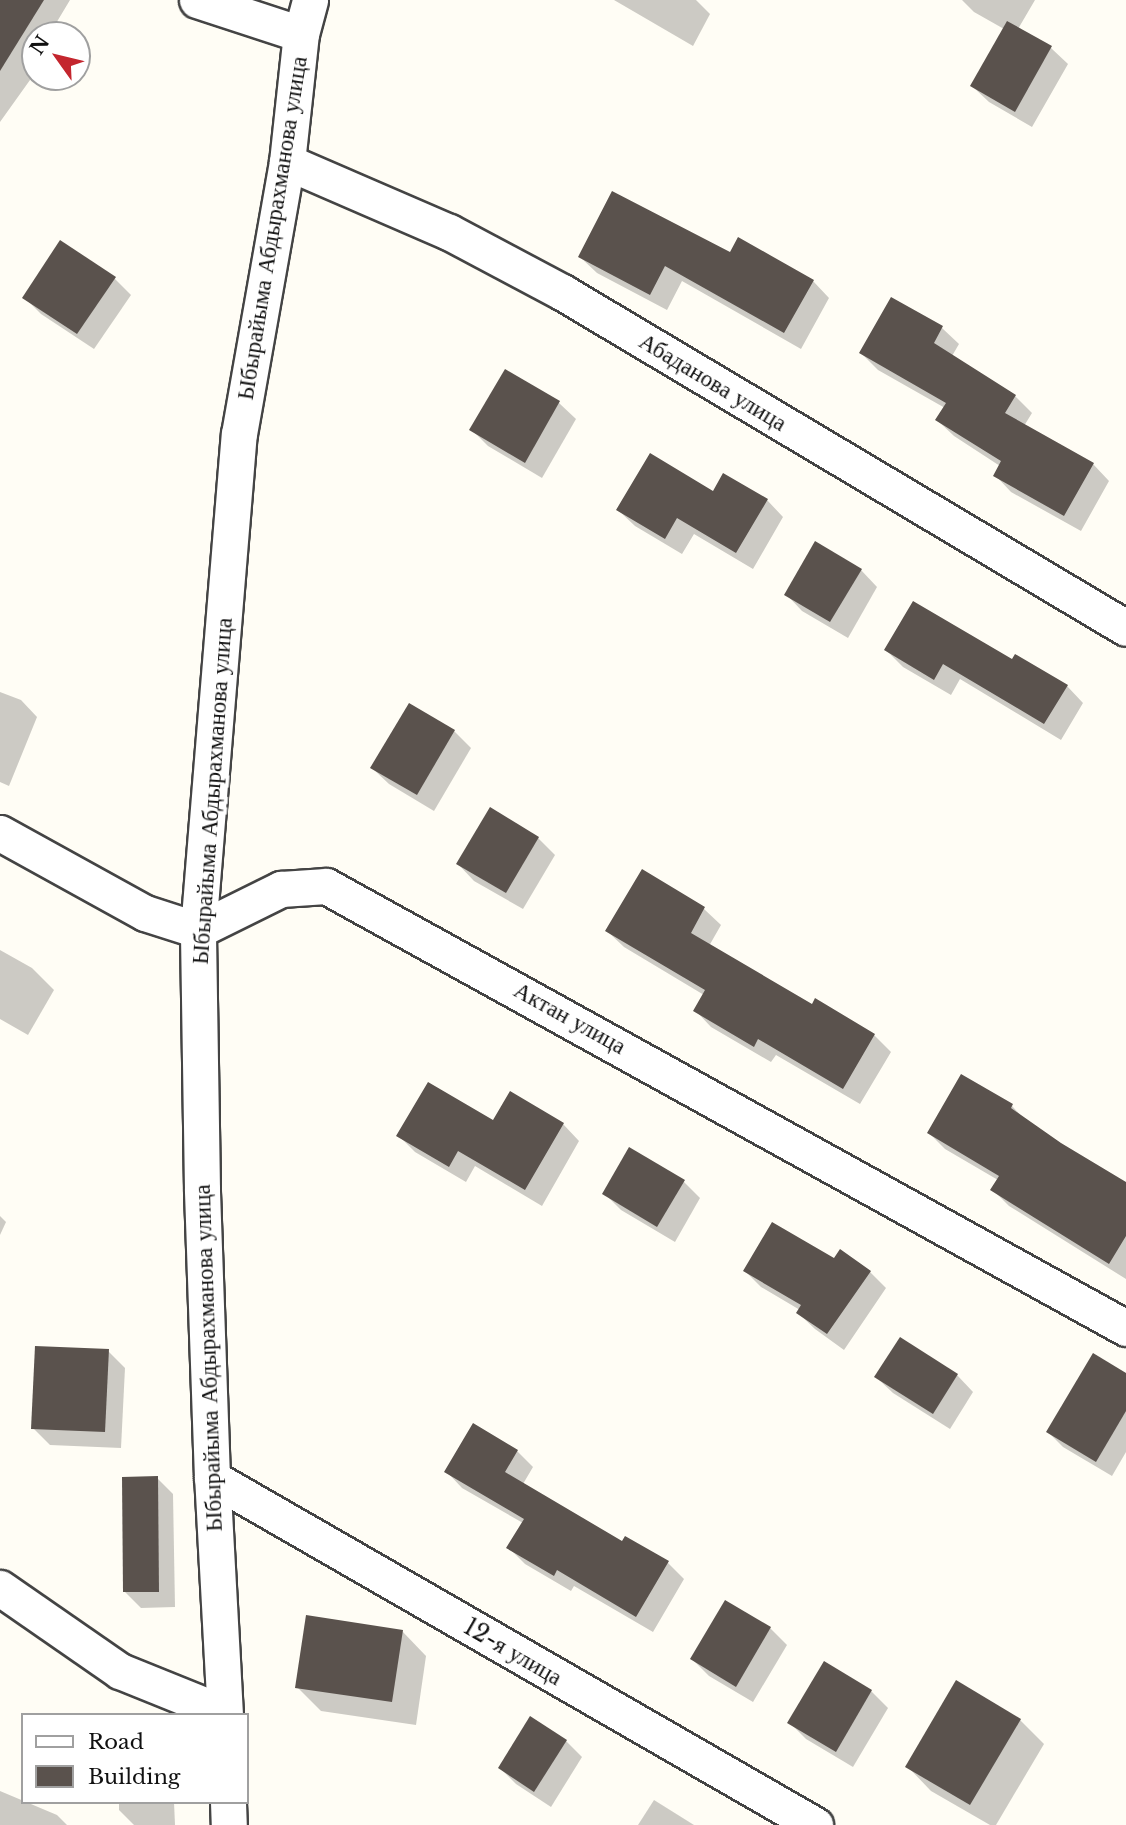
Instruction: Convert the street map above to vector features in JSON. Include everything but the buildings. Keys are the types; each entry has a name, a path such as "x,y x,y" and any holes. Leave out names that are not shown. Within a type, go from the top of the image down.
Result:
{"street":[{"path":"197,0 301,34"},
{"name":"Ыбырайыма Абдырахманова улица","path":"225,1713 212,1478 202,1189 198,930 239,435 287,162 301,34 310,0"},
{"name":"Абаданова улица","path":"287,162 449,232 562,292 1126,628"},
{"path":"0,833 145,913 198,930"},
{"name":"Актан улица","path":"198,930 281,889 326,886 1126,1328"},
{"name":"12-я улица","path":"212,1478 815,1825"},
{"path":"0,1588 120,1671 223,1713"},
{"path":"228,1804 229,1825"}]}
